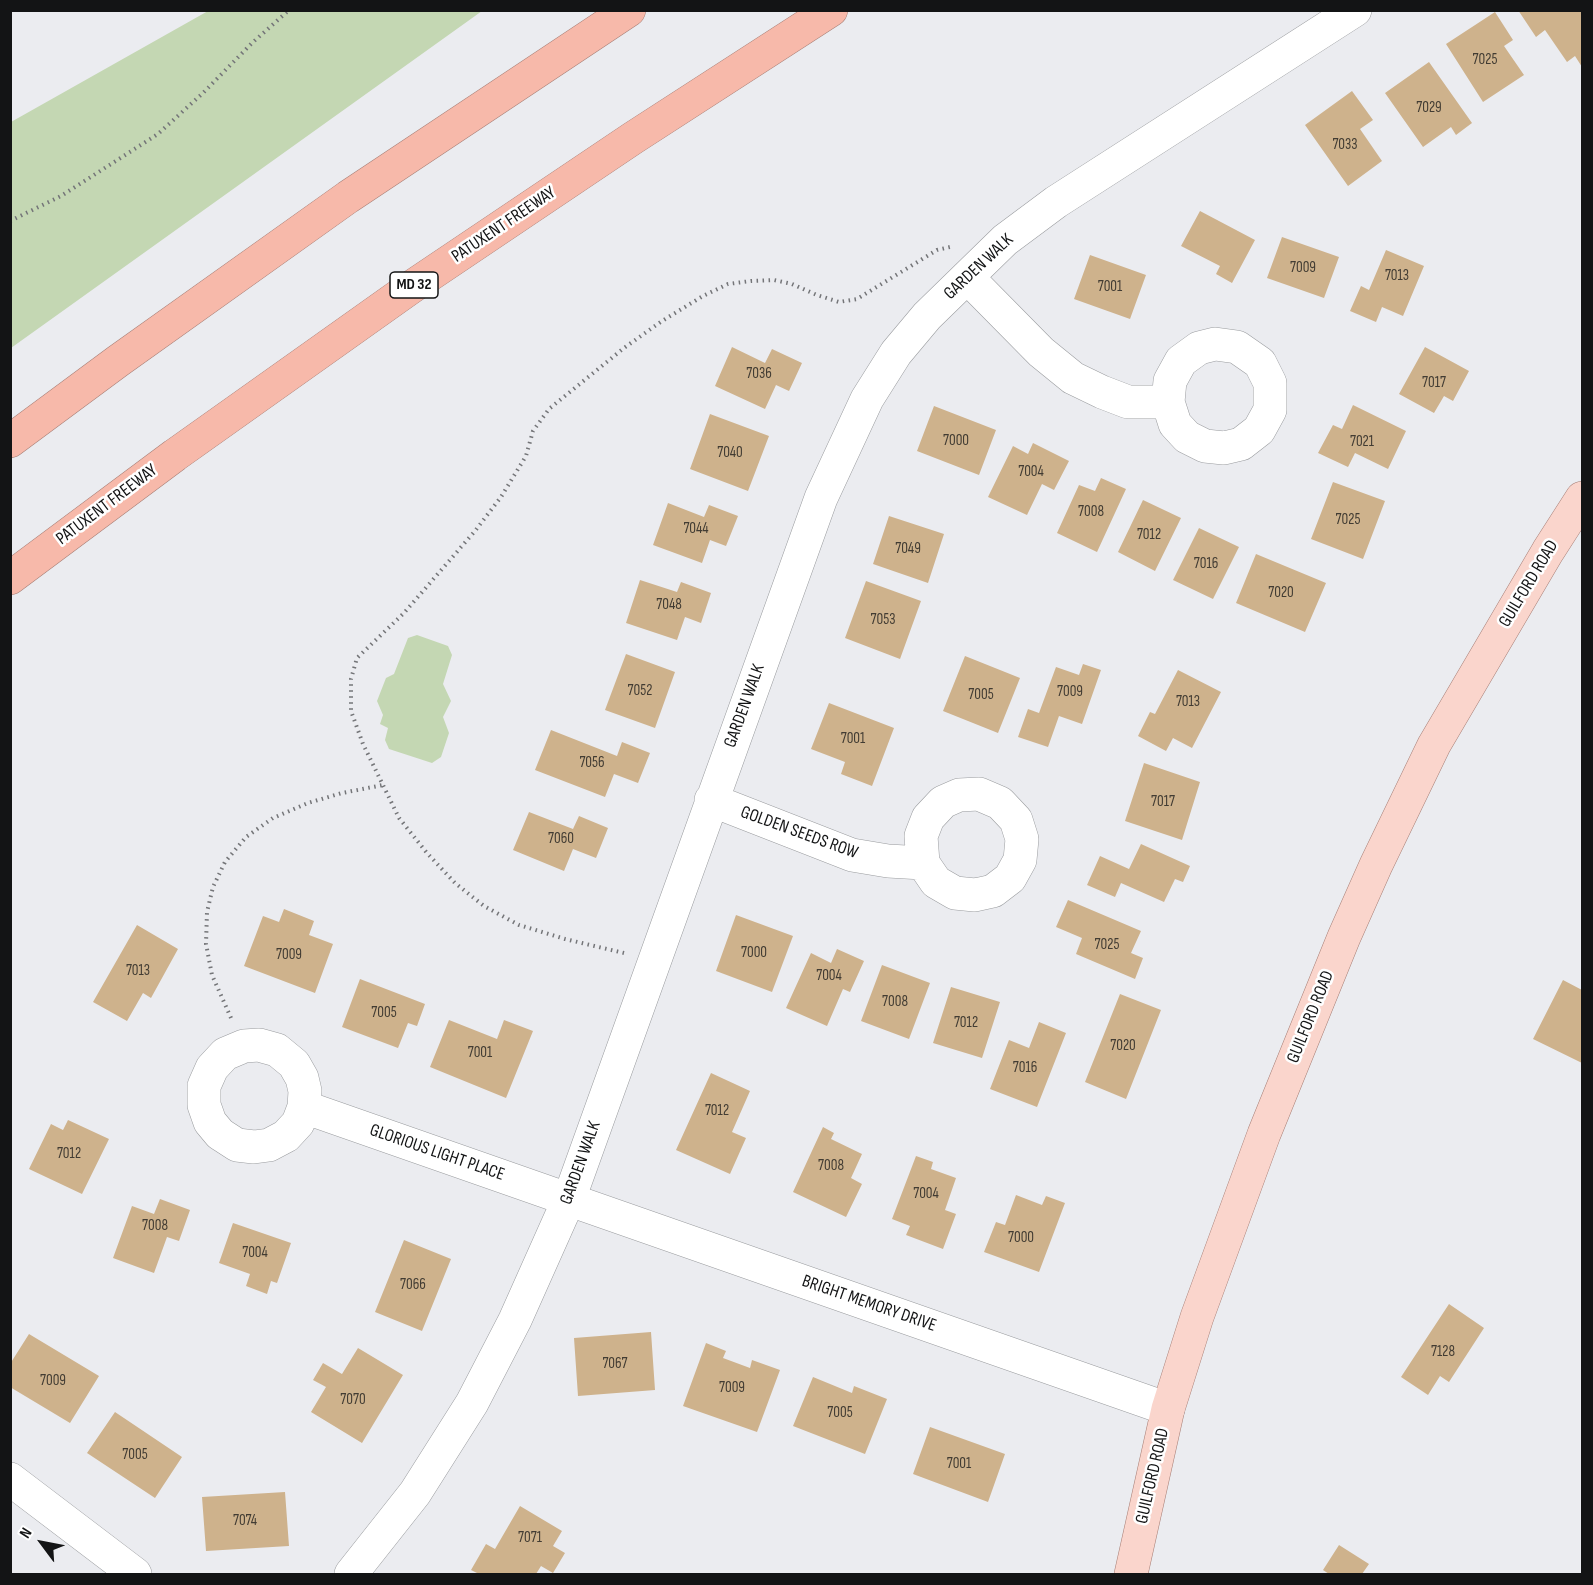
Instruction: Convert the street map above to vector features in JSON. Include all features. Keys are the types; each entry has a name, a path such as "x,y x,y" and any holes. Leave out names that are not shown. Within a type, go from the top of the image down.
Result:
{"highway":[{"path":"10,441 348,197 629,10"},
{"name":"PATUXENT FREEWAY","path":"10,579 175,455 410,288 633,138 831,10"}],"main road":[{"name":"GUILFORD ROAD","path":"1131,1575 1168,1409 1197,1317 1264,1134 1344,937 1434,745 1548,551 1582,498"}],"street":[{"name":"GARDEN WALK","path":"351,1575 415,1493 472,1403 515,1320 569,1199 653,960 821,498 861,409 896,353 927,316 1005,240 1056,202 1354,10"},
{"path":"975,269 1041,352 1073,378 1128,402 1168,402"},
{"name":"GOLDEN SEEDS ROW","path":"711,800 852,855 888,861 923,862"},
{"path":"244,1046 259,1046 277,1050 294,1064 302,1078 305,1091 304,1107 298,1123 286,1136 269,1145 254,1148 237,1144 220,1134 210,1122 204,1106 204,1086 212,1068 225,1054 244,1046"},
{"name":"GLORIOUS LIGHT PLACE","path":"304,1107 569,1199"},
{"name":"BRIGHT MEMORY DRIVE","path":"569,1199 1168,1409"},
{"path":"10,1479 135,1575"}],"path":[{"path":"10,221 61,196 158,134 289,10"},
{"path":"653,960 565,939 519,925 484,906 455,883 426,853 399,818 363,744 351,711 351,680 357,658 404,613 482,522 501,497 526,456 533,431 549,410 652,328 703,296 728,284 774,280 792,284 839,302 857,299 938,250 953,246 965,250 975,269"},
{"path":"244,1046 212,975 206,944 207,912 213,887 225,862 246,837 273,818 308,803 383,785"}],"green space":[{"path":"208,11 482,11 11,348 11,122"},
{"path":"417,635 448,646 452,655 443,684 451,701 443,717 449,733 441,757 432,763 389,749 385,740 388,728 380,724 383,715 377,701 386,678 394,674 408,638"}],"building":[{"path":"1518,10 1582,10 1582,67 1575,56 1567,62 1545,30 1536,37"},
{"path":"1495,12 1513,40 1504,46 1524,75 1483,102 1446,44"},
{"path":"1429,62 1472,123 1456,135 1451,127 1423,147 1385,93"},
{"path":"1352,91 1373,120 1360,129 1382,161 1348,186 1305,125"},
{"path":"1200,211 1255,240 1232,283 1216,274 1220,266 1181,246"},
{"path":"1282,237 1339,257 1324,298 1267,278"},
{"path":"1386,250 1424,266 1403,316 1382,307 1376,322 1350,311 1361,286 1369,290"},
{"path":"1090,255 1146,275 1130,319 1074,299"},
{"path":"732,347 765,363 772,349 802,363 789,391 776,385 765,409 715,386"},
{"path":"1425,347 1469,371 1453,401 1444,396 1434,413 1399,394"},
{"path":"1353,405 1406,431 1388,469 1355,453 1348,467 1318,453 1333,425 1342,429"},
{"path":"934,406 996,430 979,475 917,451"},
{"path":"710,414 769,436 748,491 690,469"},
{"path":"1033,443 1069,461 1054,490 1042,484 1027,515 988,497 1013,446 1028,454"},
{"path":"1101,478 1126,489 1097,552 1057,533 1079,485 1095,491"},
{"path":"1333,482 1385,501 1363,559 1311,539"},
{"path":"1143,500 1181,518 1155,571 1118,552"},
{"path":"668,503 704,517 709,505 738,516 726,546 710,540 702,563 653,545"},
{"path":"889,516 944,534 928,583 873,564"},
{"path":"1199,528 1239,547 1213,599 1173,580"},
{"path":"1256,554 1326,583 1305,632 1236,603"},
{"path":"640,580 677,592 681,582 711,593 701,623 685,617 677,640 626,623"},
{"path":"866,581 921,601 900,659 845,638"},
{"path":"626,654 675,672 655,728 605,710"},
{"path":"965,656 1020,678 998,733 943,711"},
{"path":"1083,664 1101,670 1082,724 1059,716 1048,747 1018,737 1028,709 1039,713 1056,667 1079,675"},
{"path":"1178,670 1221,692 1192,748 1173,738 1166,751 1138,736 1150,712 1155,714"},
{"path":"829,703 894,728 872,786 841,774 845,762 811,749"},
{"path":"551,730 617,756 622,742 650,753 638,783 614,774 605,797 535,770"},
{"path":"1144,763 1200,782 1182,840 1125,821"},
{"path":"529,812 573,829 579,816 608,828 596,858 573,849 564,871 513,850"},
{"path":"1141,844 1190,866 1183,882 1175,879 1164,902 1121,883 1115,897 1087,885 1100,856 1129,869"},
{"path":"1068,900 1141,931 1131,953 1143,958 1135,979 1076,954 1082,938 1056,927"},
{"path":"284,909 314,921 309,935 333,944 315,993 244,966 263,916 279,922"},
{"path":"736,915 793,936 772,992 716,971"},
{"path":"137,925 178,949 151,998 143,993 127,1021 93,1002"},
{"path":"837,949 864,961 850,992 843,989 827,1026 786,1008 811,953 831,963"},
{"path":"882,965 930,983 909,1039 861,1021"},
{"path":"360,979 425,1004 417,1026 408,1023 398,1048 342,1027"},
{"path":"1563,980 1582,990 1582,1063 1533,1039"},
{"path":"951,987 1000,1002 982,1058 933,1043"},
{"path":"1120,994 1161,1010 1126,1099 1085,1082"},
{"path":"449,1020 497,1039 504,1020 533,1031 506,1098 430,1067"},
{"path":"1039,1022 1066,1033 1037,1107 990,1089 1009,1040 1029,1048"},
{"path":"711,1073 750,1091 732,1132 746,1138 730,1174 676,1150"},
{"path":"68,1120 109,1139 82,1194 29,1169 51,1124 63,1130"},
{"path":"823,1127 834,1133 831,1139 862,1154 851,1178 862,1184 846,1217 793,1192"},
{"path":"916,1156 933,1162 931,1169 956,1178 945,1210 956,1214 943,1249 906,1235 910,1226 892,1219"},
{"path":"1016,1195 1042,1205 1046,1196 1065,1203 1039,1272 984,1252 996,1222 1005,1225"},
{"path":"160,1199 190,1210 179,1241 167,1237 154,1273 113,1258 132,1206 154,1214"},
{"path":"233,1223 291,1243 277,1283 271,1281 267,1294 246,1286 250,1274 219,1263"},
{"path":"404,1240 451,1259 422,1331 375,1312"},
{"path":"1449,1304 1484,1328 1449,1382 1440,1376 1428,1395 1401,1377"},
{"path":"651,1332 655,1390 578,1396 574,1338"},
{"path":"29,1334 99,1376 70,1423 10,1387 10,1364"},
{"path":"706,1343 726,1351 723,1358 750,1368 752,1360 780,1370 757,1432 683,1406"},
{"path":"358,1348 403,1375 362,1443 311,1412 326,1387 313,1380 323,1363 342,1374"},
{"path":"813,1377 852,1393 854,1386 887,1399 865,1454 793,1426"},
{"path":"115,1412 182,1457 155,1498 87,1453"},
{"path":"930,1427 1005,1454 988,1502 913,1474"},
{"path":"285,1492 289,1546 206,1551 202,1497"},
{"path":"520,1506 562,1531 553,1546 565,1553 553,1573 541,1566 536,1574 479,1574 471,1570 486,1544 495,1549"},
{"path":"1339,1545 1369,1564 1362,1574 1329,1574 1323,1570"}]}
